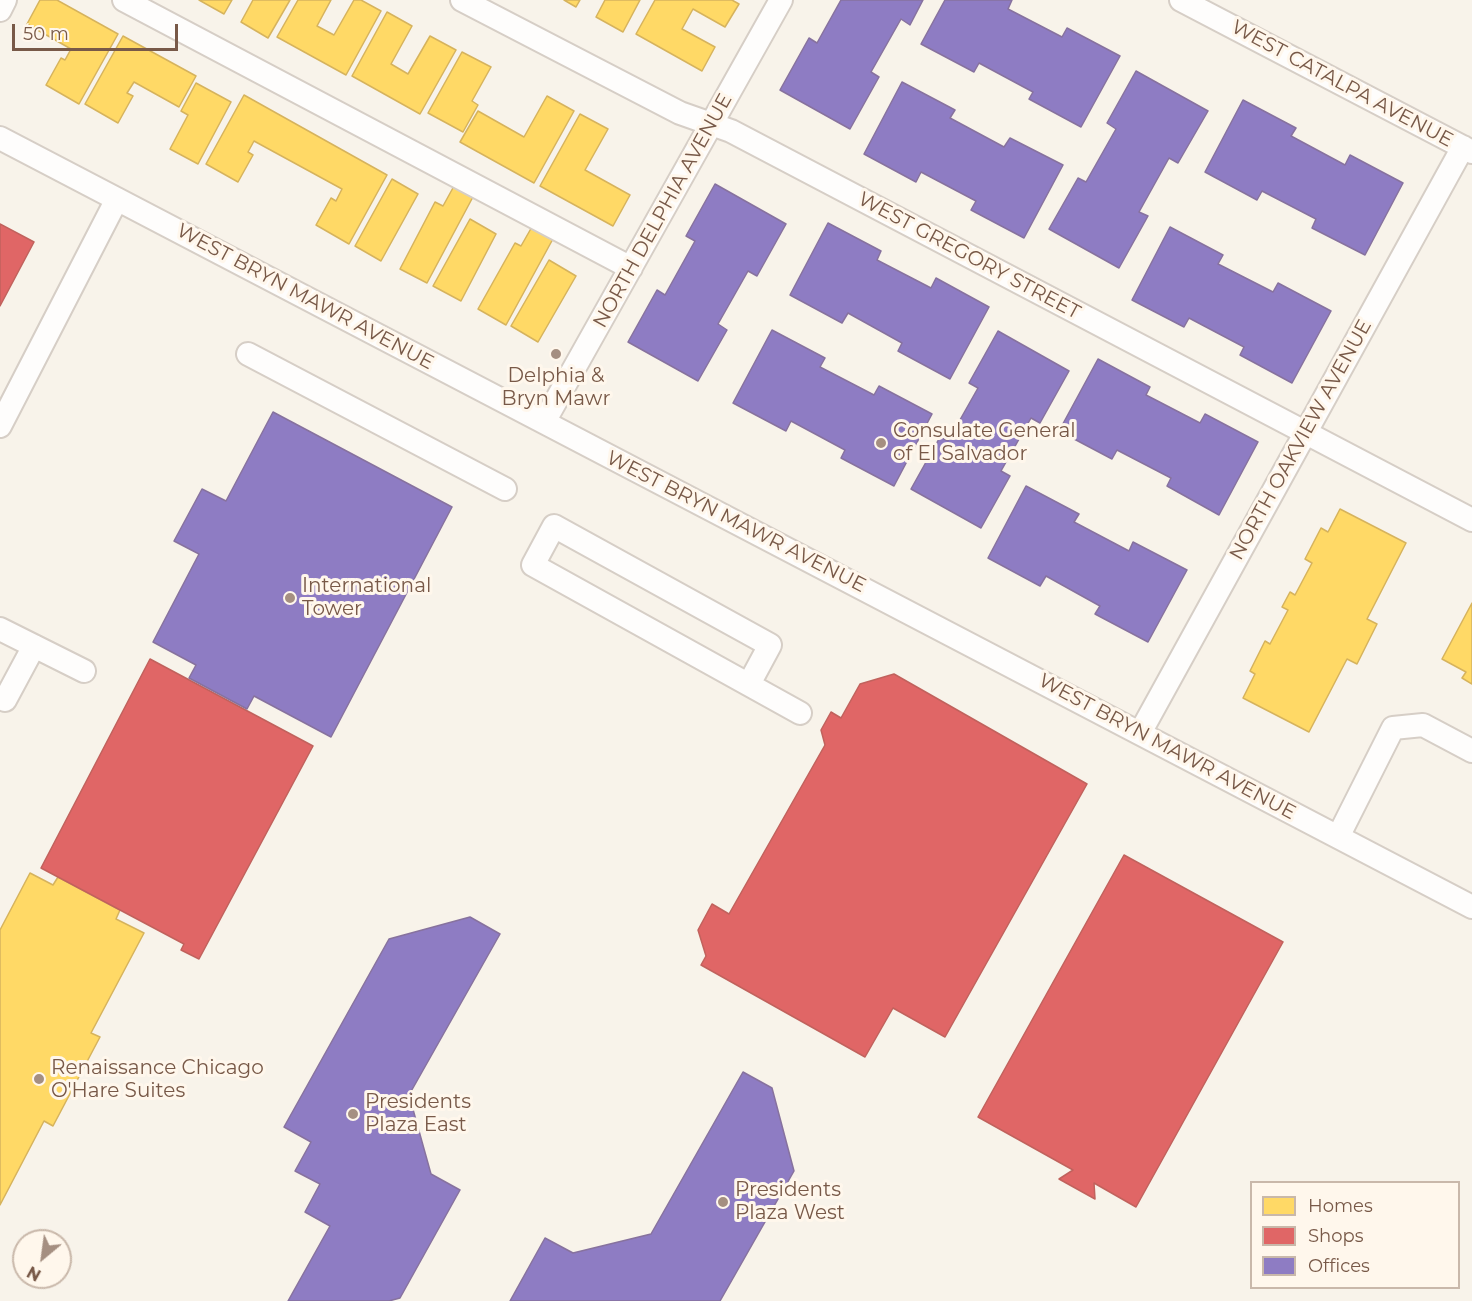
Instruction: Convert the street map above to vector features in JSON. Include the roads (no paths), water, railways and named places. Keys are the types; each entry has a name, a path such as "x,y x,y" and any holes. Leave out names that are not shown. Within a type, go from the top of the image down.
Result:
{"street":[{"path":"0,10 6,0"},
{"path":"124,0 631,268"},
{"name":"WEST GREGORY STREET","path":"462,0 680,113 732,131 1472,520"},
{"name":"NORTH DELPHIA AVENUE","path":"544,422 781,0"},
{"name":"WEST CATALPA AVENUE","path":"1181,0 1467,150"},
{"name":"WEST BRYN MAWR AVENUE","path":"0,138 1472,907"},
{"name":"NORTH OAKVIEW AVENUE","path":"1140,733 1306,433 1467,150"},
{"path":"0,426 117,199"},
{"path":"248,354 506,489"},
{"path":"748,684 770,645 554,526 533,565 748,684 800,712"},
{"path":"0,629 84,671"},
{"path":"0,698 5,700 34,646"},
{"path":"1338,837 1393,728 1423,725 1472,751"}],"place":[{"name":"Delphia & Bryn Mawr","path":"556,354"},
{"name":"Consulate General of El Salvador","path":"881,443"},
{"name":"International Tower","path":"290,598"},
{"name":"Renaissance Chicago O'Hare Suites","path":"39,1079"},
{"name":"Presidents Plaza East","path":"353,1114"},
{"name":"Presidents Plaza West","path":"723,1202"}]}
